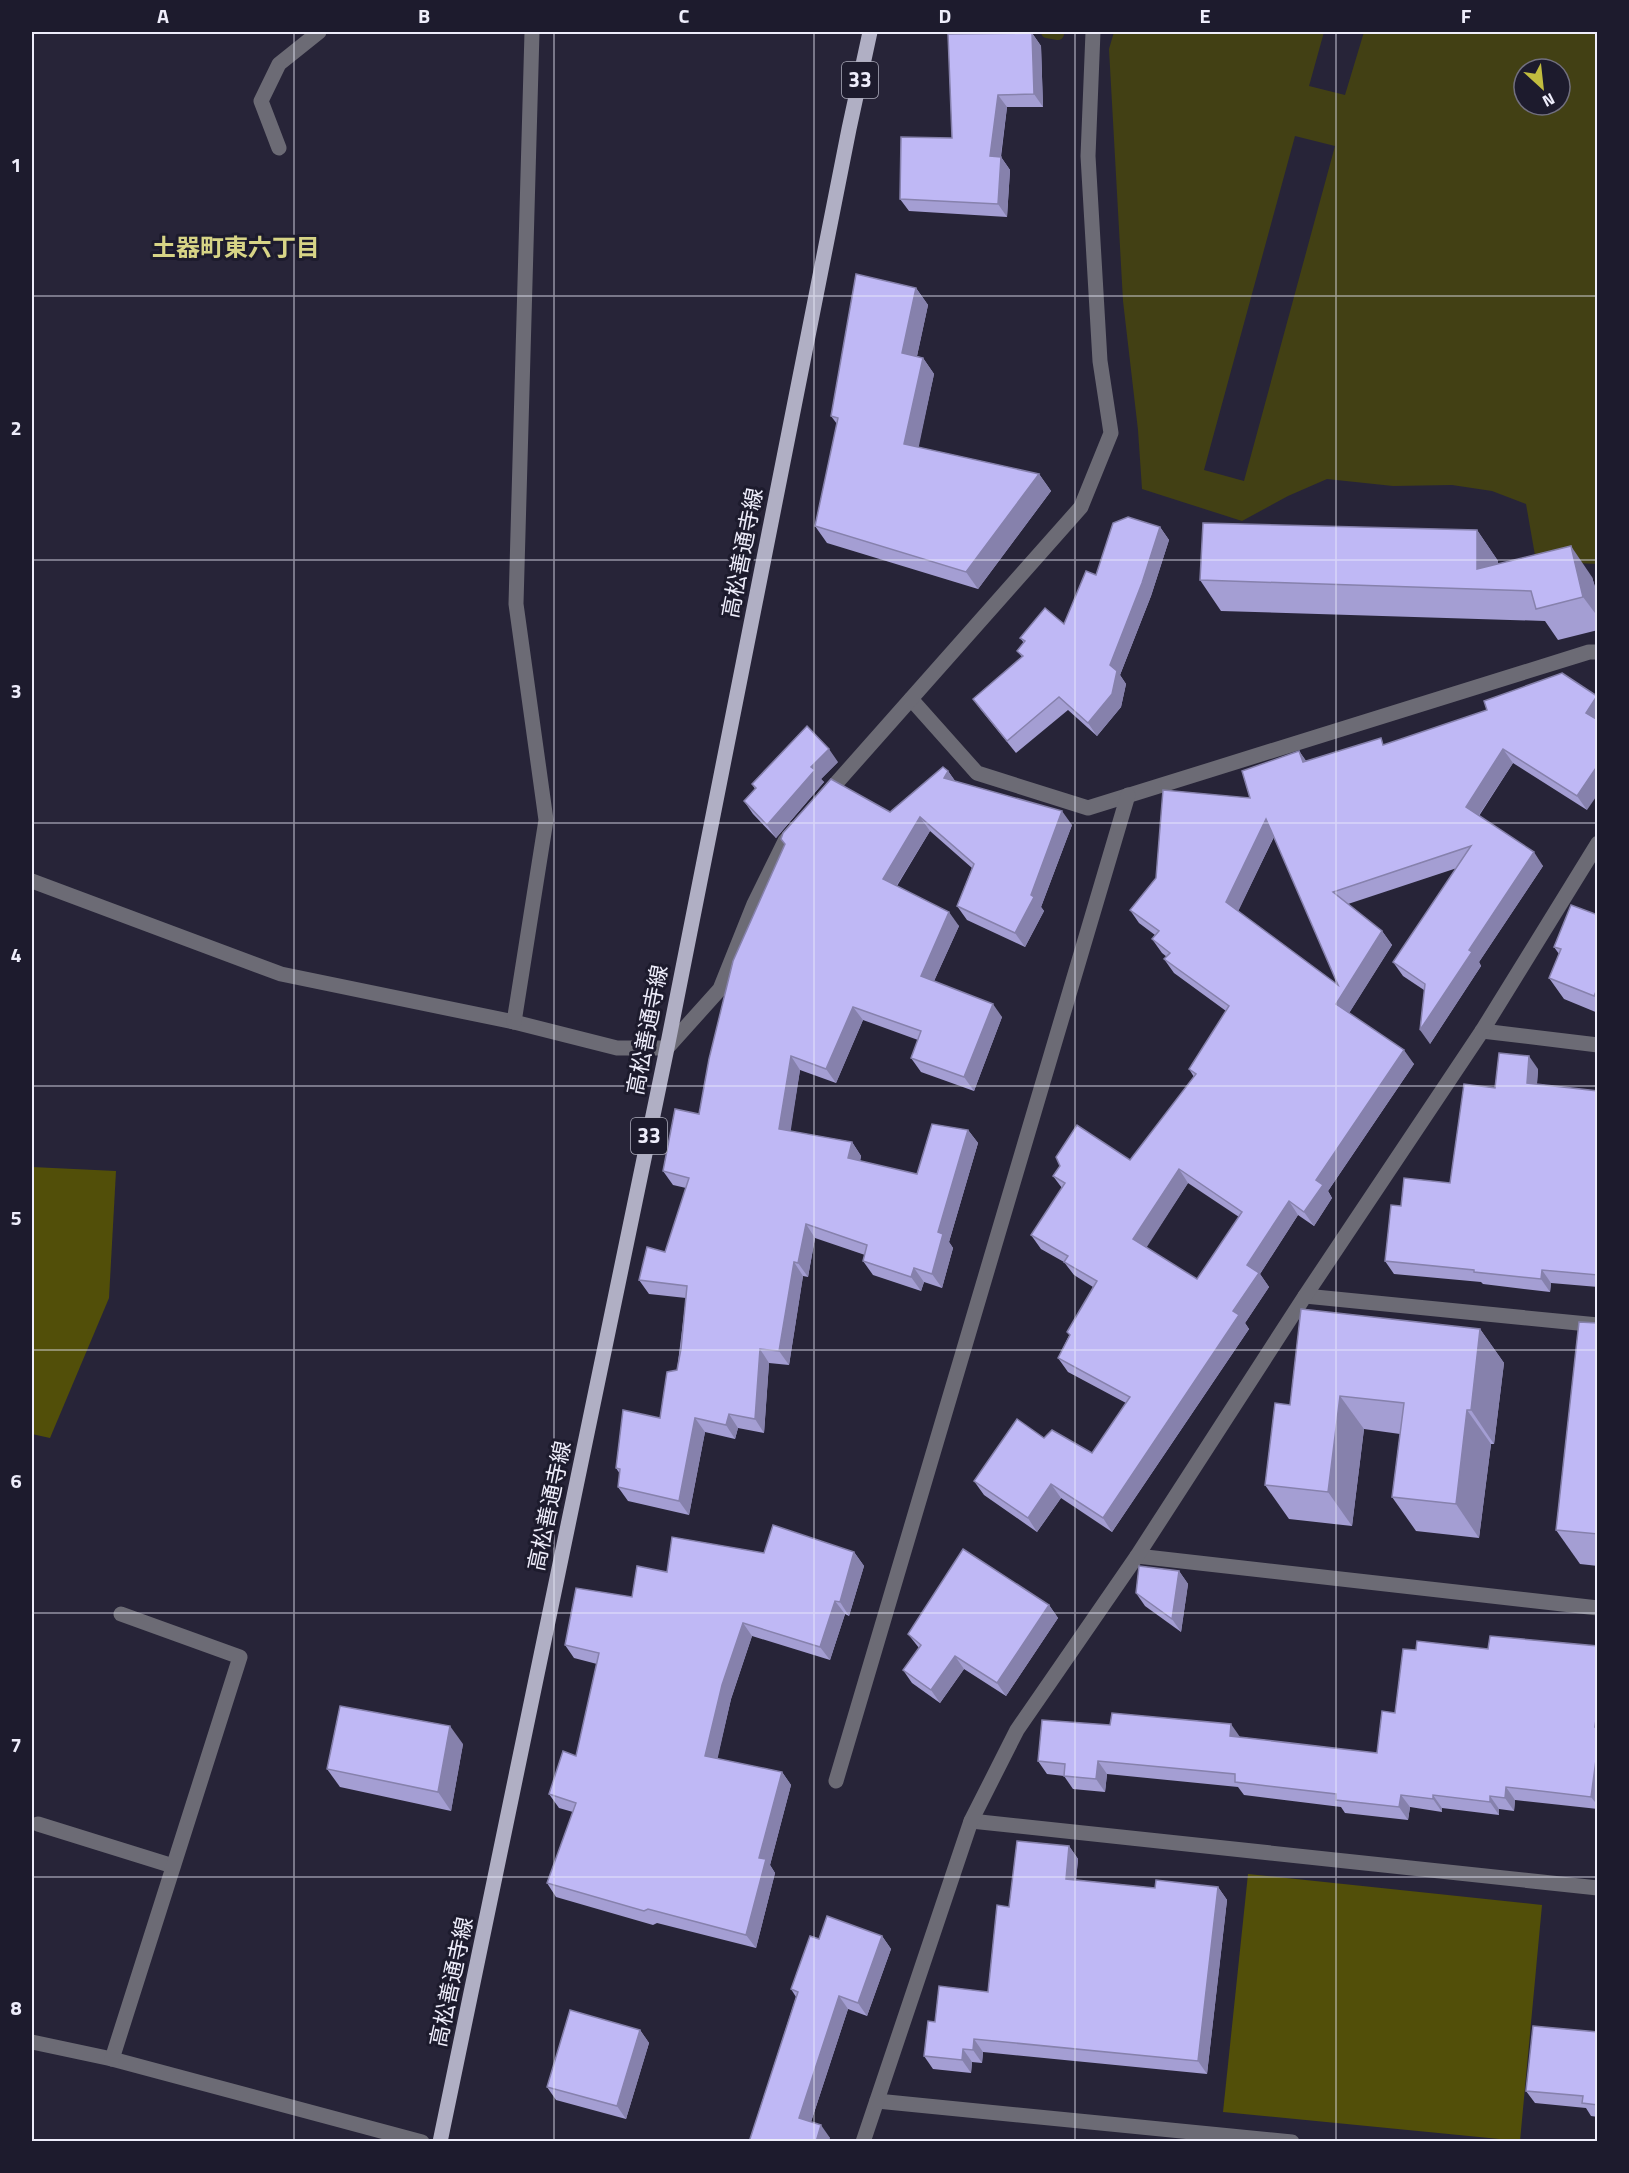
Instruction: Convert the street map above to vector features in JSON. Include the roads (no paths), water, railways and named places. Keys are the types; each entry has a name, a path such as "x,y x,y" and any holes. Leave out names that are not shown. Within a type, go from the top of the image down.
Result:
{"main road":[{"name":"高松善通寺線","path":"440,2142 667,1048 870,32"}],"street":[{"path":"279,148 261,101 279,64 319,32"},
{"path":"513,1022 546,820 516,604 532,32"},
{"path":"32,881 280,974 513,1022 618,1048 667,1048 720,989 754,904 784,841 1081,507 1111,433 1100,361 1088,156 1094,32"},
{"path":"911,699 977,772 1088,808 1589,652 1598,652"},
{"path":"836,1781 1128,795"},
{"path":"863,2142 971,1821 1017,1730 1137,1556 1305,1296 1482,1032 1598,843"},
{"path":"1482,1032 1598,1045"},
{"path":"1305,1296 1598,1325"},
{"path":"1137,1556 1598,1608"},
{"path":"112,2059 240,1657 121,1614"},
{"path":"971,1821 1598,1888"},
{"path":"38,1824 173,1866"},
{"path":"32,2042 112,2059 422,2142"},
{"path":"877,2102 1292,2142"}],"waterway":[{"path":"1047,32 1058,34"}],"district":[{"name":"土器町東六丁目","path":"236,248"}]}
